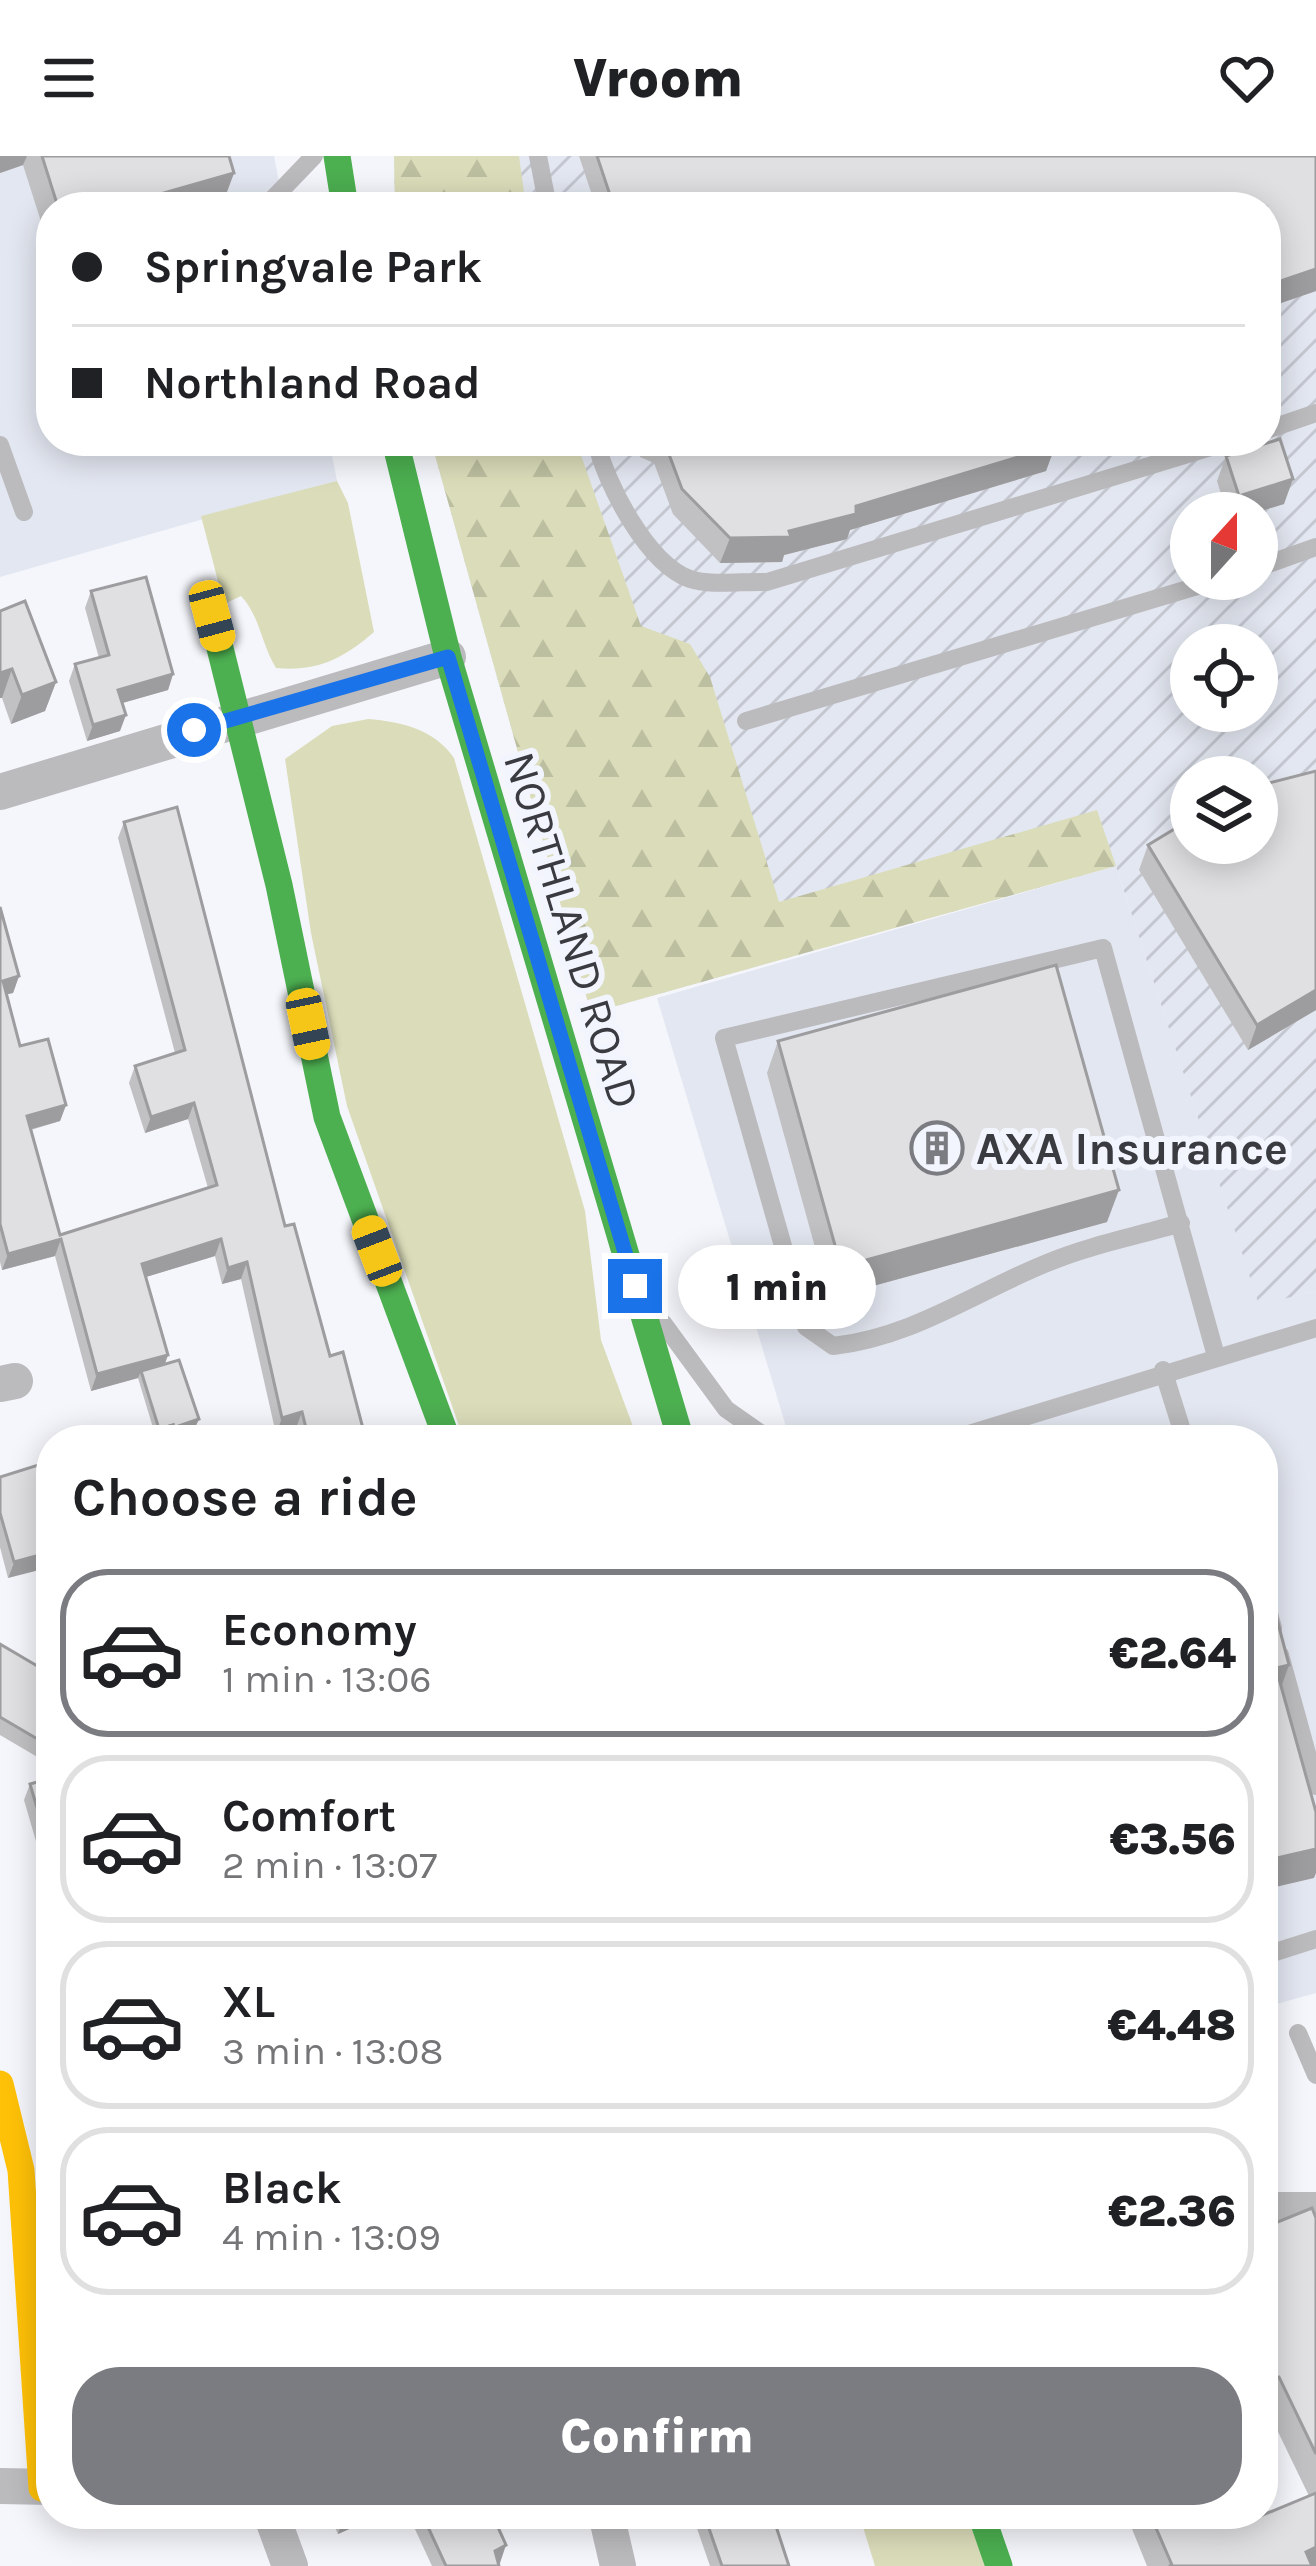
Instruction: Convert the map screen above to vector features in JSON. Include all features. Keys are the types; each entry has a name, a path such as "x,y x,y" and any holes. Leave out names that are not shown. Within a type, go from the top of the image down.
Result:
{"street":[{"path":"337,156 343,192"},
{"name":"NORTHLAND ROAD","path":"399,456 448,657 677,1425"},
{"path":"212,616 327,1117 442,1425"},
{"path":"0,792 448,657"},
{"path":"0,2084 21,2170 36,2353"},
{"path":"1278,2210 1316,2210"},
{"path":"0,2486 36,2488"},
{"path":"276,2529 290,2566"},
{"path":"609,2529 617,2566"},
{"path":"986,2529 999,2566"}],"lane":[{"path":"279,192 314,156"},
{"path":"538,156 545,192"},
{"path":"1281,425 1316,413"},
{"path":"0,445 24,512"},
{"path":"599,456 645,543 689,579 766,582 1182,456"},
{"path":"1278,561 1316,547"},
{"path":"746,721 1170,594"},
{"path":"1181,1223 1046,1263 947,1313 863,1342 833,1346 806,1327 724,1038 1103,948 1181,1223 1216,1356"},
{"path":"635,1286 726,1409 749,1425"},
{"path":"995,1425 1162,1370 1316,1328"},
{"path":"1162,1370 1180,1425"},
{"path":"1278,1647 1316,1786"},
{"path":"1278,1951 1316,1939"},
{"path":"1298,2033 1316,2075"}],"shaded area":[{"path":"0,156 274,156 281,192 36,192 36,456 332,456 337,481 0,577"},
{"path":"394,156 1316,156 1316,1291 1259,1305 1116,866 591,1013 435,456 1281,456 1281,192 395,192"},
{"path":"1116,866 1259,1304 1316,1291 1316,1993 1278,2004 1278,1425 785,1425 657,998"}],"green space":[{"path":"394,156 519,156 524,192 395,192"},
{"path":"435,456 581,456 641,626 690,644 710,677 779,902 1097,810 1116,866 591,1013"},
{"path":"337,481 348,503 374,632 329,662 276,668 241,596 224,604 201,516"},
{"path":"368,719 393,722 437,740 454,758 585,1211 601,1340 632,1425 459,1425 347,1106 311,933 285,759 332,726"},
{"path":"864,2529 974,2529 985,2566 875,2566"}],"building":[{"path":"42,156 229,156 234,173 167,192 53,192"},
{"path":"597,156 1316,156 1316,269 1281,281 1281,192 609,192"},
{"path":"1281,442 1293,479 1238,492 1226,456 1281,456"},
{"path":"670,456 1022,456 856,506 856,514 789,531 791,537 730,538 682,489"},
{"path":"146,577 173,674 118,690 126,715 93,725 75,664 109,655 91,591"},
{"path":"25,601 56,682 22,695 12,669 0,673 0,611"},
{"path":"1316,771 1316,990 1257,1025 1148,845 1170,832 1170,864 1278,864 1278,781"},
{"path":"177,807 285,1226 294,1224 330,1356 343,1352 362,1425 305,1425 302,1412 282,1418 247,1262 228,1268 221,1239 142,1264 168,1355 97,1374 61,1239 8,1254 0,1224 0,907 19,976 3,981 20,1046 48,1039 66,1105 27,1116 60,1235 217,1185 194,1103 151,1117 135,1066 185,1050 124,822"},
{"name":"AXA Insurance","path":"1056,965 1119,1190 841,1267 778,1041"},
{"path":"179,1360 199,1419 158,1425 141,1371"},
{"path":"36,1466 36,1556 14,1562 0,1513 0,1477"},
{"path":"1278,1623 1289,1665 1278,1668"},
{"path":"0,1644 36,1665 36,1738 0,1717"},
{"path":"1278,1675 1316,1812 1316,1849 1278,1858"},
{"path":"1312,2208 1316,2218 1316,2454 1278,2377 1278,2222"},
{"path":"1316,2493 1316,2547 1306,2552 1312,2566 1169,2566 1156,2529 1278,2529 1278,2509"},
{"path":"429,2529 499,2529 506,2545 495,2551 499,2566 446,2566"},
{"path":"709,2529 777,2529 789,2566 722,2566"}],"traffic: fast":[{"path":"337,156 343,192"},
{"path":"399,456 448,657 677,1425"},
{"path":"212,616 279,885 327,1117 442,1425"},
{"path":"986,2529 999,2566"}],"traffic: slow":[{"path":"0,2084 21,2170 36,2397"}],"place":[{"name":"AXA Insurance","path":"937,1148"}],"route":[{"path":"194,730 448,657 635,1286"}]}
